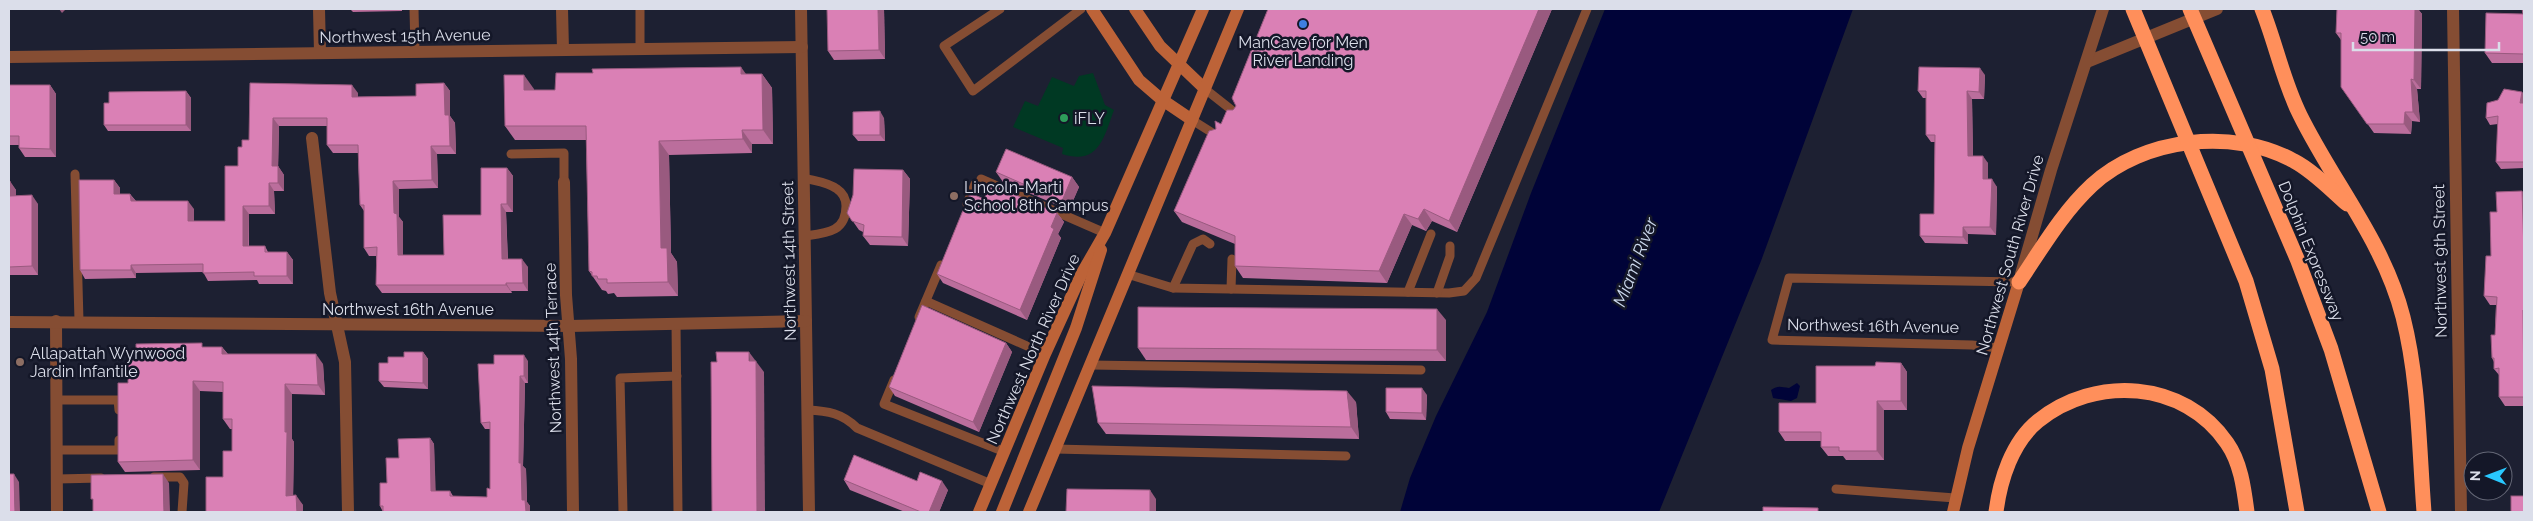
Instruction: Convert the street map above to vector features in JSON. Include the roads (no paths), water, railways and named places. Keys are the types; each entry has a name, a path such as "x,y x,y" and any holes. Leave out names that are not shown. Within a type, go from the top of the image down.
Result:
{"highway":[{"path":"2133,9 2246,281 2272,369 2297,512"},
{"name":"Dolphin Expressway","path":"2190,9 2298,261 2331,349 2379,512"},
{"path":"2262,9 2284,76 2300,115 2361,216 2387,267 2403,316 2412,358 2424,512"},
{"path":"2019,282 2064,215 2079,198 2114,168 2149,150 2199,141 2252,144 2294,160 2324,182 2361,216"},
{"path":"1996,512 1998,492 2007,464 2037,422 2061,406 2084,396 2128,389 2154,393 2176,401 2210,424 2228,443 2237,462 2247,512"}],"main road":[{"path":"1092,9 1139,80 1161,99 1192,120"},
{"path":"1135,9 1160,46 1205,89"},
{"name":"Northwest North River Drive","path":"979,512 1045,354 1082,273 1105,233 1161,99 1202,9"},
{"path":"1029,512 1238,9"},
{"path":"1002,512 1076,328 1105,233"},
{"name":"Northwest South River Drive","path":"1953,512 1968,448 2019,282"}],"street":[{"path":"318,9 320,53"},
{"path":"562,9 564,50"},
{"name":"Northwest 14th Street","path":"802,9 809,512"},
{"name":"Northwest South River Drive","path":"2019,282 2051,170 2103,9"},
{"path":"2087,62 2217,9"},
{"name":"Northwest 9th Street","path":"2452,9 2461,512"},
{"name":"Northwest 15th Avenue","path":"9,57 802,47"},
{"path":"312,138 325,256 346,362 348,512"},
{"name":"Northwest 14th Terrace","path":"564,182 571,359 573,512"},
{"path":"56,321 57,512"},
{"name":"Northwest 16th Avenue","path":"9,322 569,326 806,321"}],"lane":[{"path":"414,9 415,51"},
{"path":"640,9 640,48"},
{"path":"1000,9 944,46 974,91 1081,9"},
{"path":"1128,274 1172,288 1437,293 1464,291 1476,278 1587,9"},
{"path":"1205,89 1238,116"},
{"path":"1192,120 1219,137"},
{"path":"511,154 564,153 564,182"},
{"path":"76,174 79,321"},
{"path":"804,178 837,189 843,194 846,202 844,221 840,226 824,233 805,236"},
{"path":"964,211 978,181 1105,233"},
{"path":"1408,292 1431,234"},
{"path":"1172,288 1193,244 1203,239 1210,244"},
{"path":"1437,293 1450,256 1450,246"},
{"path":"916,326 945,256"},
{"path":"1231,289 1232,259"},
{"name":"Northwest 16th Avenue","path":"1999,348 1972,345 1772,340 1788,278 2019,282"},
{"path":"926,300 1045,354"},
{"path":"676,323 678,512"},
{"path":"1090,365 1422,370"},
{"path":"898,370 884,404 1005,452"},
{"path":"622,512 620,378 677,376"},
{"path":"56,400 118,400 118,413"},
{"path":"808,410 830,411 848,419 857,428 991,484"},
{"path":"56,450 118,450 119,427"},
{"path":"1055,450 1346,456"},
{"path":"144,477 180,477 184,483 182,512"},
{"path":"57,479 115,478"},
{"path":"1836,489 1956,498"}],"water":[{"name":"Miami River","path":"1605,9 1853,9 1761,261 1659,512 1400,512 1410,478 1436,416 1487,312 1531,193"},
{"path":"1797,383 1800,386 1797,398 1791,401 1773,398 1771,390 1773,388 1789,388"}],"place":[{"name":"ManCave for Men River Landing","path":"1303,24"},
{"name":"iFLY","path":"1064,118"},
{"name":"Lincoln-Marti School 8th Campus","path":"954,196"},
{"name":"Allapattah Wynwood Jardin Infantile","path":"20,362"}]}
